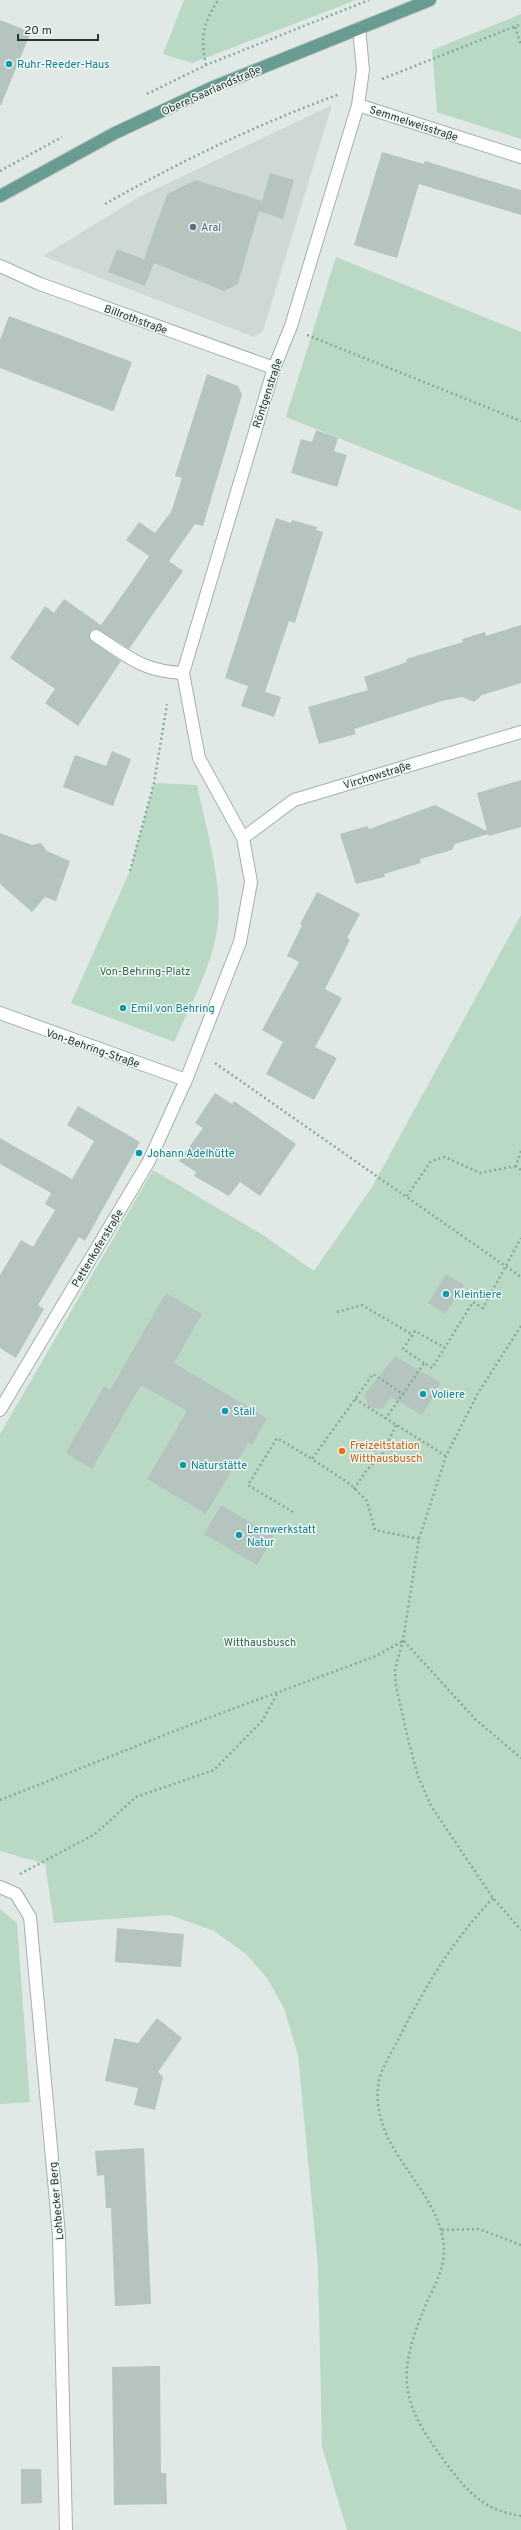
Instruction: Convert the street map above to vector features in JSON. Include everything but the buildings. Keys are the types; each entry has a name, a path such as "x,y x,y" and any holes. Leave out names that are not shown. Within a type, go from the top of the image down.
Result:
{"main road":[{"name":"Obere Saarlandstraße","path":"0,196 115,133 211,88 430,0"}],"street":[{"name":"Semmelweisstraße","path":"359,28 363,70 362,86 358,106 521,157"},
{"name":"Röntgenstraße","path":"183,677 274,368 291,326 358,106"},
{"name":"Billrothstraße","path":"0,266 40,284 274,368"},
{"path":"96,636 144,667 183,677 199,758 243,838 251,882 240,942 186,1080"},
{"name":"Virchowstraße","path":"243,838 294,800 521,732"},
{"name":"Von-Behring-Straße","path":"0,1013 186,1080"},
{"name":"Pettenkoferstraße","path":"0,1410 149,1161 186,1080"},
{"name":"Lohbecker Berg","path":"0,1887 16,1894 30,1917 59,2235 66,2530"}],"path":[{"path":"211,88 202,46 205,20 218,0"},
{"path":"105,204 232,137 362,86 427,63 521,24"},
{"path":"516,27 521,45"},
{"path":"291,326 311,338 521,421"},
{"path":"130,871 154,783 169,697 183,677"},
{"path":"198,1051 521,1277"},
{"path":"516,1166 521,1151"},
{"path":"407,1196 432,1162 446,1157 480,1173 516,1166 521,1170"},
{"path":"445,1348 415,1331 403,1350 432,1368 445,1348 474,1302 483,1308 521,1238"},
{"path":"337,1312 362,1305 413,1335"},
{"path":"521,1326 478,1394 446,1456 419,1539 403,1640 395,1670 396,1686 418,1776 431,1806 494,1898 521,1930"},
{"path":"385,1419 424,1363"},
{"path":"312,1459 373,1374 403,1394"},
{"path":"355,1399 446,1456"},
{"path":"354,1489 366,1471 384,1453 396,1425"},
{"path":"293,1512 248,1485 277,1438 312,1459 354,1489 367,1501 375,1530 419,1539"},
{"path":"0,1800 200,1721 376,1656 403,1640"},
{"path":"403,1640 475,1719 521,1758"},
{"path":"14,1878 95,1834 136,1797 214,1770 262,1721 277,1693"},
{"path":"494,1898 441,1962 402,2033 378,2085 378,2104 389,2140 442,2230 444,2251 441,2272 415,2333 407,2364 406,2388 410,2406 428,2440 474,2495 488,2507 500,2512 521,2516"},
{"path":"442,2230 479,2229 521,2245"}],"shaded area":[{"name":"Aral","path":"332,105 263,331 254,337 43,256 139,197"}],"green space":[{"path":"184,0 356,0 192,63 163,54"},
{"path":"521,14 521,139 437,112 432,50"},
{"path":"336,257 521,332 521,511 286,417"},
{"name":"Von-Behring-Platz","path":"154,783 197,785 218,889 218,923 212,954 207,969 174,1042 71,1003 130,871"},
{"name":"Witthausbusch","path":"521,915 521,2530 347,2530 322,2447 318,2267 298,2055 284,2008 267,1978 246,1954 214,1931 170,1915 54,1923 45,1864 0,1851 0,1434 153,1170 260,1233 314,1271 372,1187"},
{"path":"0,1909 17,1923 30,2102 0,2104"}],"place":[{"name":"Ruhr-Reeder-Haus","path":"9,64"},
{"name":"Aral","path":"193,227"},
{"name":"Emil von Behring","path":"123,1008"},
{"name":"Johann Adelhütte","path":"139,1153"},
{"name":"Kleintiere","path":"446,1294"},
{"name":"Voliere","path":"423,1394"},
{"name":"Stall","path":"225,1411"},
{"name":"Freizeitstation Witthausbusch","path":"342,1451"},
{"name":"Naturstätte","path":"183,1465"},
{"name":"Lernwerkstatt Natur","path":"239,1535"}]}
